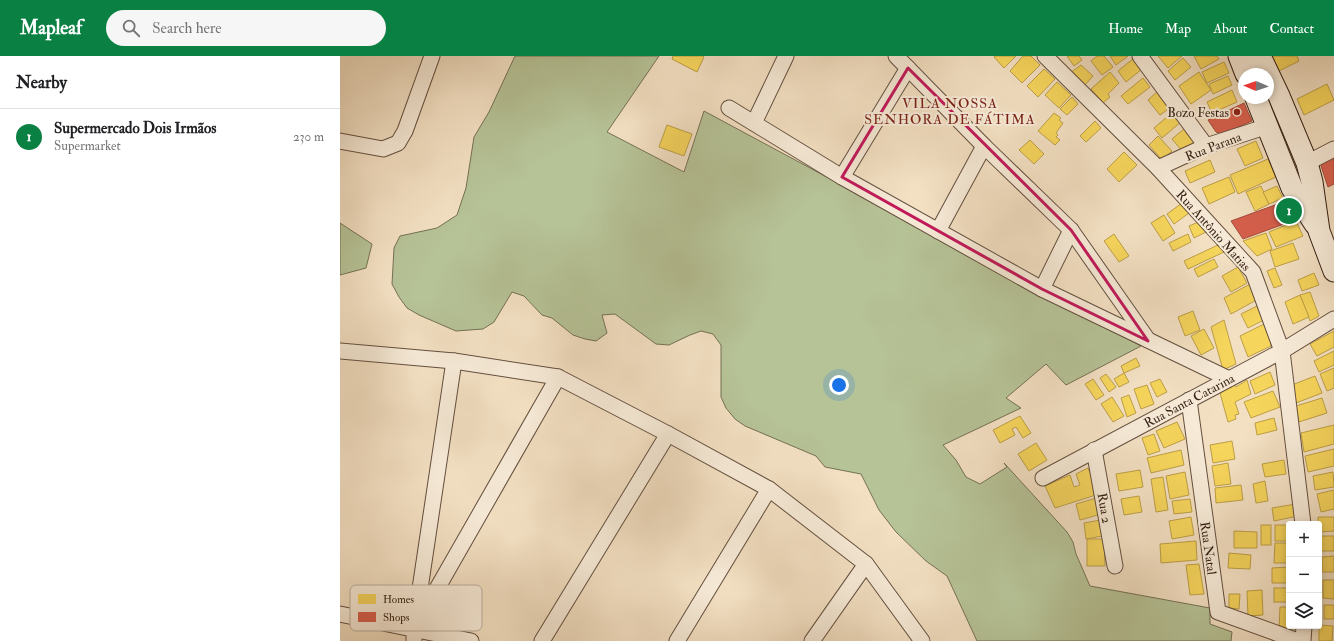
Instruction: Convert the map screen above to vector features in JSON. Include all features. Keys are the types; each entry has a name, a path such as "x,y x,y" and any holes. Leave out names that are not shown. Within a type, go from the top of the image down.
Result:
{"main road":[{"path":"1239,56 1244,68"},
{"path":"1260,56 1279,96 1307,163 1312,182 1320,231 1334,271"},
{"path":"1259,104 1292,188 1320,231"}],"street":[{"path":"340,141 383,149 398,143 406,131 432,56"},
{"path":"754,123 786,56"},
{"path":"896,56 984,146 1071,230 1148,340"},
{"name":"Rua Antônio Matias","path":"1045,56 1158,168 1253,272 1282,351 1303,521"},
{"path":"1140,56 1206,146"},
{"path":"842,177 908,68"},
{"path":"729,108 842,177 1042,289 1229,379"},
{"name":"Rua Parana","path":"1158,168 1206,146 1268,126"},
{"path":"938,231 984,146"},
{"path":"1307,163 1334,149"},
{"path":"1042,289 1071,230"},
{"name":"Rua Santa Catarina","path":"1043,478 1282,351 1334,319"},
{"path":"340,351 454,361 558,377 770,489 866,564 922,641"},
{"path":"421,585 454,361"},
{"path":"442,585 558,377"},
{"name":"Rua Natal","path":"1189,400 1218,612 1298,641"},
{"path":"542,641 668,434"},
{"name":"Rua 2","path":"1094,450 1115,566"},
{"path":"677,641 770,489"},
{"path":"812,641 866,564"},
{"path":"340,614 350,617"},
{"path":"1304,629 1304,641"},
{"path":"400,631 414,635 471,641"}],"highlighted area":[{"path":"908,68 1071,230 1148,341 1042,289 842,177"}],"green space":[{"path":"515,56 659,56 607,132 684,172 704,111 1141,346 1066,385 1046,364 1006,398 1021,408 943,445 956,460 966,477 980,484 1007,467 1004,463 1067,532 1073,542 1076,554 1090,586 1210,608 1210,624 1232,632 1231,641 977,641 947,576 926,561 896,532 879,510 861,474 825,467 816,456 745,426 735,419 726,408 721,397 721,345 713,334 701,331 669,345 656,344 615,314 602,315 607,333 596,341 585,339 573,335 552,318 542,315 524,296 512,292 494,322 483,329 456,331 419,315 407,308 392,284 394,248 400,236 437,228 457,215 466,188 474,137 489,112"},
{"path":"340,223 372,244 366,268 340,275"}],"building: Homes":[{"path":"673,56 704,57 697,72 672,59"},
{"path":"1016,56 1004,68 994,57"},
{"path":"1023,56 1031,56 1040,65 1022,83 1010,71"},
{"path":"1067,56 1079,56 1082,60 1074,66"},
{"path":"1097,56 1104,56 1113,67 1102,75 1091,61"},
{"path":"1110,56 1128,56 1116,65"},
{"path":"1158,56 1182,56 1168,68"},
{"path":"1194,56 1217,56 1219,59 1201,69"},
{"path":"1272,56 1297,56 1299,61 1279,71"},
{"path":"1134,58 1142,69 1126,82 1118,71"},
{"path":"1183,58 1191,67 1175,80 1168,71"},
{"path":"1224,62 1229,73 1207,83 1202,72"},
{"path":"1081,65 1093,76 1084,86 1070,73"},
{"path":"1044,69 1055,79 1038,97 1027,86"},
{"path":"1110,72 1119,83 1108,94 1110,97 1103,103 1091,89"},
{"path":"1199,72 1211,90 1191,104 1179,86"},
{"path":"1228,76 1232,85 1213,94 1209,84"},
{"path":"1143,78 1150,87 1128,104 1121,96"},
{"path":"1057,82 1071,95 1059,108 1045,95"},
{"path":"1327,84 1334,100 1304,115 1297,99"},
{"path":"1232,90 1237,102 1212,113 1207,102"},
{"path":"1158,91 1171,107 1160,115 1148,100"},
{"path":"1072,97 1078,104 1067,115 1060,109"},
{"path":"1174,111 1182,121 1162,138 1154,128"},
{"path":"1054,113 1061,118 1059,120 1063,123 1056,133 1058,135 1056,137 1060,140 1055,145 1038,131"},
{"path":"1095,121 1101,128 1086,142 1080,136"},
{"path":"667,125 692,134 684,156 659,147"},
{"path":"1185,128 1196,141 1183,152 1172,139"},
{"path":"1158,136 1172,151 1162,160 1149,145"},
{"path":"1030,140 1044,154 1034,164 1019,150"},
{"path":"1256,141 1263,158 1245,166 1237,149"},
{"path":"1124,152 1137,165 1119,182 1107,169"},
{"path":"1268,159 1276,177 1238,194 1230,175"},
{"path":"1210,160 1215,172 1190,183 1185,171"},
{"path":"1229,177 1235,192 1209,204 1202,188"},
{"path":"1261,186 1269,204 1255,211 1246,192"},
{"path":"1277,186 1283,198 1269,204 1263,192"},
{"path":"1182,203 1189,213 1174,224 1167,214"},
{"path":"1164,215 1175,233 1163,241 1151,223"},
{"path":"1203,220 1208,231 1194,238 1189,226"},
{"path":"1296,221 1303,236 1276,247 1269,232"},
{"path":"1266,233 1272,249 1257,256 1243,241"},
{"path":"1114,234 1129,256 1119,262 1104,241"},
{"path":"1188,234 1191,242 1173,251 1169,243"},
{"path":"1293,243 1299,259 1275,267 1270,251"},
{"path":"1220,244 1224,252 1188,269 1184,261"},
{"path":"1214,259 1218,267 1198,277 1194,269"},
{"path":"1238,267 1247,283 1231,292 1222,276"},
{"path":"1275,268 1282,285 1274,288 1267,271"},
{"path":"1314,273 1319,285 1302,291 1298,280"},
{"path":"1252,283 1260,298 1231,314 1224,298"},
{"path":"1310,292 1319,316 1310,321 1300,295"},
{"path":"1300,295 1309,317 1293,324 1285,302"},
{"path":"1261,304 1268,318 1248,328 1241,314"},
{"path":"1193,311 1200,330 1185,336 1178,317"},
{"path":"1224,320 1236,364 1223,370 1211,327"},
{"path":"1268,322 1271,346 1248,357 1240,336"},
{"path":"1204,329 1214,348 1201,355 1191,336"},
{"path":"1334,331 1334,347 1317,356 1310,344"},
{"path":"1334,351 1334,365 1319,372 1314,361"},
{"path":"1136,358 1140,366 1124,373 1121,366"},
{"path":"1334,368 1334,388 1327,391 1320,374"},
{"path":"1270,372 1275,385 1255,394 1250,381"},
{"path":"1124,373 1129,382 1119,387 1114,379"},
{"path":"1106,374 1116,387 1109,392 1100,378"},
{"path":"1315,376 1322,393 1296,403 1292,385"},
{"path":"1093,379 1104,395 1096,400 1085,384"},
{"path":"1160,379 1167,392 1157,397 1150,383"},
{"path":"1247,380 1251,394 1235,402 1239,414 1235,415 1236,419 1228,422 1220,393 1234,384 1236,387"},
{"path":"1147,385 1154,404 1141,409 1134,389"},
{"path":"1273,391 1280,407 1251,418 1244,402"},
{"path":"1129,395 1136,413 1127,417 1121,398"},
{"path":"1112,397 1124,416 1113,422 1101,404"},
{"path":"1322,398 1327,413 1299,422 1296,406"},
{"path":"1020,416 1031,433 1023,438 1016,427 1012,429 1015,435 1000,443 993,430"},
{"path":"1274,418 1277,430 1257,435 1255,423"},
{"path":"1177,422 1185,439 1164,448 1156,431"},
{"path":"1334,425 1334,444 1304,452 1301,433"},
{"path":"1154,434 1160,451 1148,455 1142,438"},
{"path":"1232,441 1235,459 1213,463 1210,445"},
{"path":"1036,443 1047,460 1029,471 1018,454"},
{"path":"1334,449 1334,466 1308,472 1305,456"},
{"path":"1181,450 1184,465 1151,473 1147,458"},
{"path":"1284,460 1286,474 1265,477 1262,464"},
{"path":"1228,463 1231,484 1215,486 1212,466"},
{"path":"1088,468 1099,494 1055,508 1045,486 1070,475 1074,487 1080,485 1076,474"},
{"path":"1140,470 1143,487 1119,491 1116,474"},
{"path":"1185,472 1189,495 1170,499 1166,476"},
{"path":"1333,472 1334,487 1315,490 1313,476"},
{"path":"1163,477 1168,510 1156,512 1151,479"},
{"path":"1265,481 1268,501 1256,503 1253,484"},
{"path":"1241,485 1243,500 1216,503 1215,488"},
{"path":"1334,490 1334,509 1321,512 1317,494"},
{"path":"1139,496 1142,512 1124,515 1121,499"},
{"path":"1100,497 1105,513 1080,520 1076,504"},
{"path":"1190,499 1192,512 1174,514 1172,501"},
{"path":"1296,504 1298,516 1274,521 1272,508"},
{"path":"1191,517 1194,535 1172,539 1169,521"},
{"path":"1318,517 1334,517 1334,531 1322,532 1322,521 1318,521"},
{"path":"1106,519 1108,535 1086,539 1084,523"},
{"path":"1261,525 1271,525 1271,545 1261,545"},
{"path":"1275,525 1286,525 1286,541 1275,541"},
{"path":"1234,531 1257,532 1257,548 1234,548"},
{"path":"1322,536 1334,536 1334,551 1322,551"},
{"path":"1087,539 1104,539 1105,566 1087,566"},
{"path":"1196,541 1197,560 1161,563 1160,544"},
{"path":"1275,543 1286,543 1286,563 1274,563"},
{"path":"1229,553 1251,555 1250,569 1228,568"},
{"path":"1334,556 1334,572 1322,572 1322,557"},
{"path":"1199,564 1204,594 1190,595 1186,565"},
{"path":"1286,567 1286,583 1272,583 1272,568"},
{"path":"1323,580 1334,580 1334,599 1323,598"},
{"path":"1274,588 1286,588 1286,602 1274,602"},
{"path":"1262,590 1263,615 1248,616 1247,591"},
{"path":"1229,594 1240,594 1239,609 1229,608"},
{"path":"1324,605 1334,605 1334,619 1324,619"},
{"path":"1280,607 1286,607 1286,629 1279,629"},
{"path":"1322,625 1333,626 1332,641 1319,641 1319,629 1322,629"}],"building: Shops":[{"name":"Bozo Festas","path":"1244,104 1252,121 1222,134 1216,132 1208,120"},
{"path":"1334,157 1334,184 1328,187 1320,163"},
{"path":"1286,201 1295,220 1243,239 1231,221"}],"place":[{"name":"Bozo Festas","path":"1237,112"},
{"name":"Supermercado Dois Irmãos","path":"1289,211"}],"district":[{"name":"VILA NOSSA SENHORA DE FÁTIMA","path":"950,112"}]}
